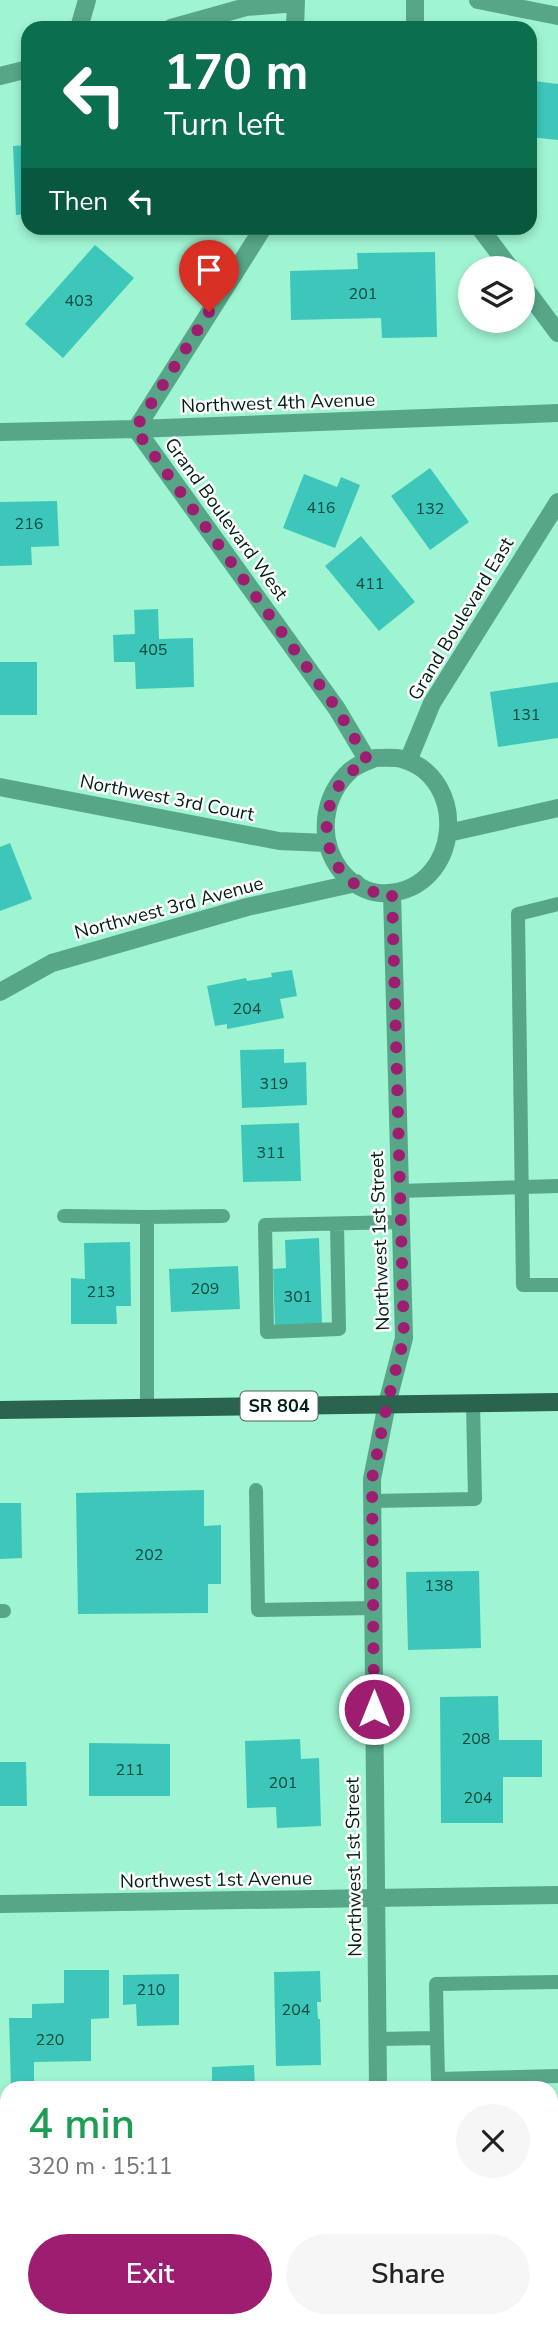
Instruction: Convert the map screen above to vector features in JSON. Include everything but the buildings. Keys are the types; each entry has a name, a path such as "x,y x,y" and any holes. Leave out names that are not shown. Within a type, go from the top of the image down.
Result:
{"main road":[{"name":"SR 804","path":"0,1410 558,1402"}],"street":[{"path":"81,21 87,0"},
{"path":"415,0 415,21"},
{"path":"478,0 558,16"},
{"path":"197,21 246,7 296,2 295,21"},
{"path":"0,76 21,71"},
{"path":"135,429 259,235"},
{"path":"485,235 501,256"},
{"path":"535,302 558,333"},
{"name":"Northwest 4th Avenue","path":"0,432 558,413"},
{"name":"Grand Boulevard West","path":"135,429 337,709 368,761"},
{"name":"Grand Boulevard East","path":"408,761 432,703 558,502"},
{"path":"375,758 401,758 408,761 428,774 439,787 446,805 448,833 440,860 422,882 403,892 381,894 363,889 344,874 327,844 326,815 334,790 353,768 375,758"},
{"name":"Northwest 3rd Court","path":"0,787 279,841 327,844"},
{"path":"448,833 558,808"},
{"name":"Northwest 3rd Avenue","path":"0,992 52,963 247,907 356,883"},
{"name":"Northwest 1st Street","path":"378,2081 372,1479 404,1338 392,893"},
{"name":"Northwest 1st Avenue","path":"0,1904 558,1895"}],"lane":[{"path":"558,904 518,914 523,1285 558,1285"},
{"path":"400,1191 558,1186"},
{"path":"64,1216 223,1216"},
{"path":"147,1217 147,1408"},
{"path":"337,1224 339,1329 267,1332 265,1225 401,1222"},
{"path":"373,1501 475,1499 473,1404"},
{"path":"256,1490 258,1609 373,1608"},
{"path":"558,1982 436,1984 438,2079 558,2076"},
{"path":"377,2039 437,2038"}],"route":[{"path":"209,312 135,429 337,709 368,761 353,768 334,790 326,815 327,844 344,874 363,889 381,894 392,893 404,1338 372,1479 374,1709"}]}
